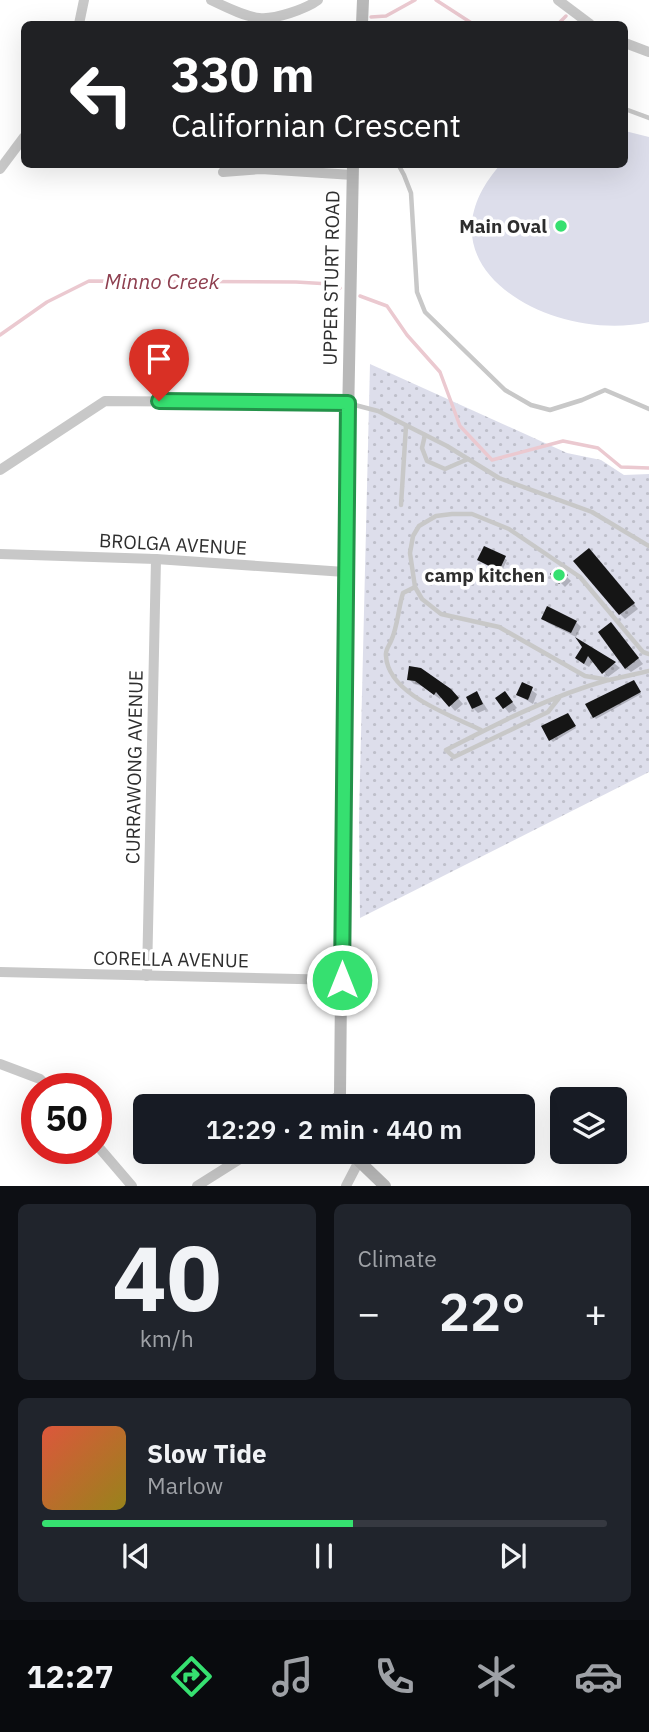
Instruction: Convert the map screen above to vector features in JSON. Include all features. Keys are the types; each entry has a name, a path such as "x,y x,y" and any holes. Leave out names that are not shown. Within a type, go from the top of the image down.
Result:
{"main road":[{"path":"362,21 363,0"},
{"name":"UPPER STURT ROAD","path":"342,1094 345,572 353,170"},
{"path":"365,1164 385,1186"}],"street":[{"path":"80,21 84,0"},
{"path":"211,0 260,19 285,14 318,0"},
{"path":"558,0 586,21"},
{"path":"628,44 649,52"},
{"path":"0,169 21,142"},
{"path":"223,173 261,169 353,170"},
{"path":"0,470 105,401 348,403"},
{"name":"BROLGA AVENUE","path":"0,554 156,559 345,572"},
{"name":"CURRAWONG AVENUE","path":"147,976 156,559"},
{"name":"CORELLA AVENUE","path":"0,972 342,980"},
{"path":"0,1065 23,1073"},
{"path":"112,1163 132,1186"},
{"path":"197,1186 232,1164"},
{"path":"346,1186 355,1164"}],"lane":[{"path":"628,110 649,118"},
{"path":"400,168 411,193 417,292 425,312 487,373 505,390 531,405 550,410 605,390 649,409"},
{"path":"348,403 407,426 499,478 592,512 649,546"},
{"path":"401,505 407,426"},
{"path":"425,435 422,448 427,461 445,469 468,459"},
{"path":"609,680 585,676 499,627 441,614 422,599 415,587 410,553 413,536 419,526 436,516 472,514 509,529 580,577 643,652 649,654"},
{"path":"415,587 403,593 397,612 397,625 385,652 388,669 401,687 427,704 481,730"},
{"path":"559,698 548,712 483,744 454,757 446,750 481,730 579,689 649,671"}],"shaded area":[{"name":"Main Oval","path":"628,132 649,137 649,322 612,326 573,321 537,309 506,290 483,266 472,236 477,202 498,168 628,168"},
{"path":"370,364 567,453 601,460 624,475 649,474 649,772 360,918 359,818"}],"building":[{"path":"484,546 506,556 499,571 477,560"},
{"path":"589,548 635,603 619,615 573,561"},
{"name":"camp kitchen","path":"557,567 568,575 559,584 550,574"},
{"path":"547,606 577,621 571,633 541,619"},
{"path":"611,622 639,658 625,669 598,632"},
{"path":"575,637 616,662 602,674 588,656 584,664 575,658 582,647"},
{"path":"409,666 421,668 451,689 459,698 449,707 436,692 434,695 415,681 407,680"},
{"path":"634,680 641,692 593,718 585,704"},
{"path":"522,682 533,687 528,700 516,695"},
{"path":"477,691 483,704 472,709 466,697"},
{"path":"505,691 513,702 503,709 495,698"},
{"path":"568,713 576,726 549,741 541,726"}],"waterway":[{"path":"371,17 386,16 415,0"},
{"path":"436,0 468,21"},
{"path":"561,21 566,16"},
{"name":"Minno Creek","path":"0,335 47,302 89,281 296,282 330,284 340,288"},
{"name":"Minno Creek","path":"360,296 387,306 407,335 440,372 460,426 492,460 563,441 598,448 621,467 649,468"}],"place":[{"name":"Main Oval","path":"561,226"},
{"name":"camp kitchen","path":"559,575"}],"route":[{"path":"159,401 348,403 342,980"}]}
